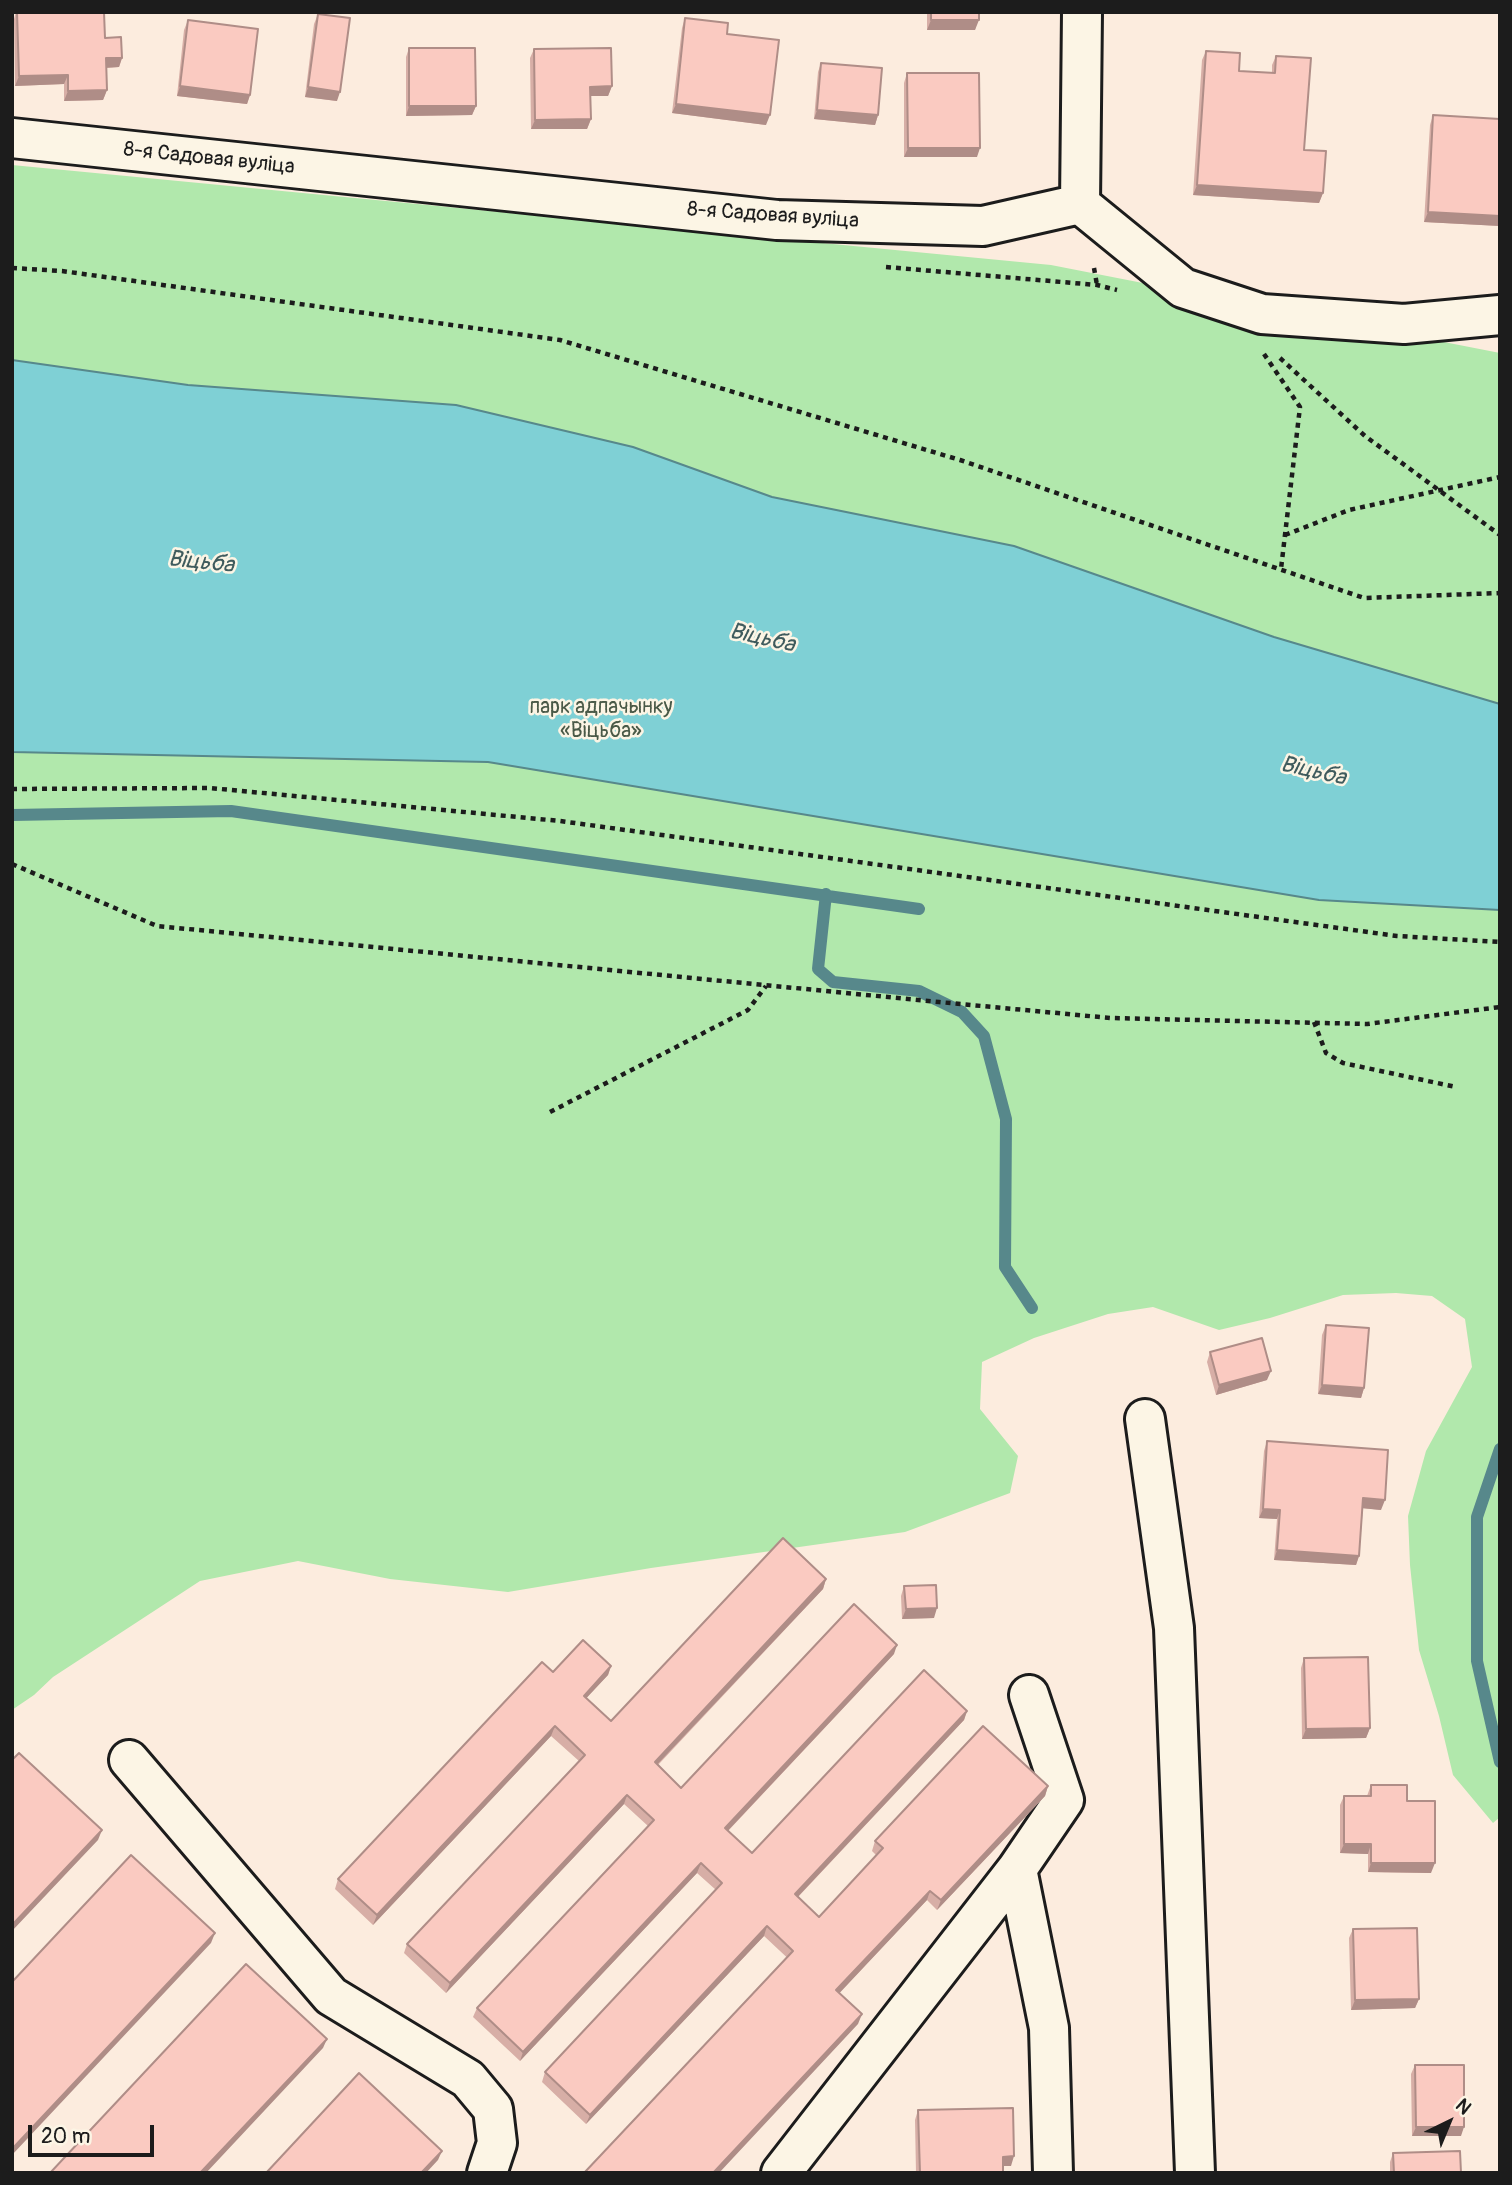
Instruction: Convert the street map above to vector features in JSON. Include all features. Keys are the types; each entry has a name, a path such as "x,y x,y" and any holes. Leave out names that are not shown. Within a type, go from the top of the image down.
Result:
{"street":[{"path":"1082,12 1080,204 1183,288 1262,314 1404,324 1500,315"},
{"name":"8-я Садовая вуліца","path":"12,138 777,220 983,226 1080,204"},
{"path":"1145,1419 1174,1629 1195,2173"},
{"path":"781,2173 1017,1869 1063,1800 1029,1695"},
{"path":"129,1760 331,1996 468,2079 493,2109 497,2143 487,2173"},
{"path":"1017,1869 1049,2028 1053,2173"}],"path":[{"path":"882,267 1097,285 1122,292"},
{"path":"12,268 62,271 560,340 960,460 1364,598 1500,593"},
{"path":"1262,314 1246,327 1300,407 1281,569"},
{"path":"1276,354 1365,436 1500,535"},
{"path":"1285,535 1349,510 1500,477"},
{"path":"12,789 210,788 560,821 1383,934 1500,942"},
{"path":"12,864 157,926 766,985 1110,1018 1367,1024 1500,1007"},
{"path":"550,1112 748,1010 766,985"},
{"path":"1314,1023 1326,1053 1343,1063 1456,1087"}],"green space":[{"name":"парк адпачынку «Віцьба»","path":"12,165 1051,265 1500,353 1500,1817 1493,1823 1453,1775 1419,1650 1410,1565 1408,1516 1426,1451 1472,1367 1465,1319 1432,1296 1396,1293 1343,1295 1270,1318 1219,1330 1153,1307 1108,1314 1034,1338 982,1362 980,1409 1018,1456 1010,1493 905,1532 651,1568 508,1592 390,1579 298,1561 200,1581 53,1677 34,1695 12,1710"}],"water":[{"name":"Віцьба","path":"12,360 188,385 456,405 633,447 772,497 1014,546 1274,637 1500,704 1500,910 1319,900 488,762 12,752"}],"building":[{"path":"17,12 104,12 105,38 121,37 122,58 106,58 107,90 68,91 68,75 19,76"},
{"path":"931,12 979,12 979,20 931,20"},
{"path":"318,14 350,18 340,92 308,87"},
{"path":"685,18 728,23 727,34 779,40 770,115 676,104"},
{"path":"188,20 258,29 250,95 180,86"},
{"path":"409,48 475,48 476,106 409,106"},
{"path":"611,48 612,86 590,87 591,119 535,120 534,49"},
{"path":"1206,51 1240,53 1239,71 1275,73 1276,56 1311,58 1304,150 1326,151 1323,193 1197,185"},
{"path":"821,63 882,68 878,115 817,110"},
{"path":"907,73 979,73 980,148 908,148"},
{"path":"1433,115 1500,119 1500,216 1428,212"},
{"path":"1326,1325 1369,1328 1364,1388 1322,1385"},
{"path":"1262,1338 1271,1371 1219,1385 1210,1352"},
{"path":"1267,1441 1388,1450 1385,1500 1363,1498 1359,1556 1277,1550 1280,1510 1263,1509"},
{"path":"783,1538 826,1579 655,1762 681,1788 854,1604 897,1645 725,1828 752,1853 924,1670 967,1711 795,1894 819,1917 883,1848 875,1841 983,1726 1048,1786 941,1900 930,1891 836,1990 862,2014 713,2173 584,2173 793,1951 767,1926 590,2115 545,2072 722,1883 701,1863 523,2052 477,2008 654,1820 627,1795 450,1983 407,1944 585,1755 555,1726 377,1915 338,1879 542,1662 553,1672 583,1640 611,1666 584,1696 611,1721"},
{"path":"936,1585 937,1608 906,1609 904,1586"},
{"path":"1368,1657 1370,1728 1306,1729 1304,1658"},
{"path":"19,1753 102,1830 12,1925 12,1760"},
{"path":"1371,1785 1407,1785 1407,1801 1435,1801 1435,1863 1371,1863 1371,1844 1344,1844 1344,1796 1371,1796"},
{"path":"131,1855 215,1933 12,2149 12,1982"},
{"path":"1417,1928 1419,1999 1355,2000 1353,1929"},
{"path":"246,1964 327,2039 200,2173 50,2173"},
{"path":"1415,2065 1464,2065 1464,2127 1416,2127"},
{"path":"359,2073 442,2151 421,2173 266,2173"},
{"path":"1013,2108 1014,2156 1003,2157 1003,2173 920,2173 918,2110"},
{"path":"1460,2151 1461,2173 1394,2173 1393,2153"}],"waterway":[{"path":"12,815 231,811 919,909"},
{"path":"826,894 818,969 833,982 919,991 962,1012 984,1036 1006,1119 1005,1267 1032,1308"},
{"path":"1500,1449 1477,1517 1477,1661 1500,1762"}]}
